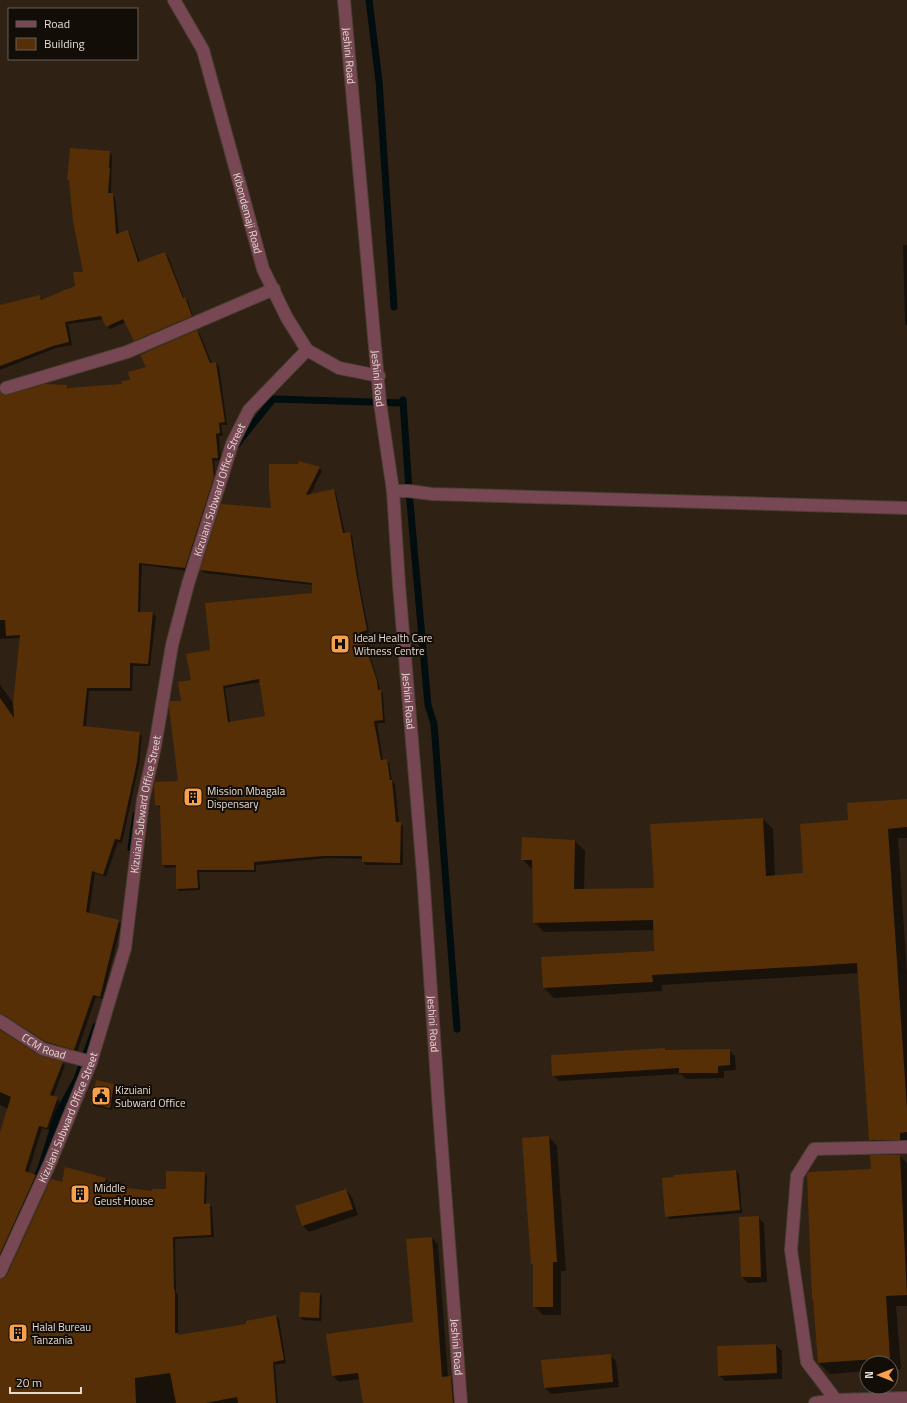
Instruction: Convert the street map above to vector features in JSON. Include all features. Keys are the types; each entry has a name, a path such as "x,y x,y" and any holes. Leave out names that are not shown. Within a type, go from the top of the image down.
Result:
{"street":[{"name":"Kibondemaji Road","path":"174,0 203,50 263,269 274,289 286,318 307,350 339,368 379,376"},
{"name":"Jeshini Road","path":"344,0 379,376 380,403 393,491 423,873 461,1403"},
{"path":"6,388 127,352 274,289"},
{"name":"Kizuiani Subward Office Street","path":"0,1272 50,1164 91,1062 125,948 143,800 155,746 172,645 188,584 232,444 249,410 307,350"},
{"path":"393,491 440,494 907,508"},
{"name":"CCM Road","path":"0,1021 43,1050 91,1062"},
{"path":"836,1400 807,1362 791,1250 797,1176 814,1149 907,1147"},
{"path":"815,1403 836,1400 907,1398"}],"building":[{"path":"70,148 110,151 108,193 113,193 116,234 128,230 138,262 165,252 183,298 185,297 192,316 134,341 123,319 106,327 101,316 65,322 69,342 53,346 0,366 0,305 40,295 41,300 75,286 73,272 83,272 73,221 69,180 67,180"},
{"path":"197,330 210,363 216,362 225,422 219,423 220,433 216,434 218,458 212,458 214,477 185,568 139,563 138,612 153,612 148,664 130,663 130,688 87,688 83,726 140,732 137,762 120,840 115,839 103,875 92,871 86,912 119,920 100,997 93,995 74,1050 46,1042 4,1015 0,1014 0,698 14,718 13,703 20,635 6,636 5,620 0,620 0,392 4,395 8,395 45,384 67,385 67,388 122,384 121,381 130,380 128,372 146,367 140,355"},
{"path":"299,461 320,467 306,495 334,489 343,533 350,532 367,630 361,632 377,681 378,690 381,690 383,720 374,721 381,760 387,759 390,780 392,780 396,822 401,822 400,863 362,862 362,856 323,856 254,862 254,870 197,870 198,888 176,889 176,865 162,865 160,806 155,805 154,785 155,782 178,781 169,707 170,701 181,701 178,682 191,680 186,654 210,650 205,603 312,593 312,583 200,570 221,504 271,508 269,464 298,464","holes":["259,679 265,716 228,722 223,686"]},
{"path":"907,799 907,827 888,829 907,1109 907,1132 900,1133 900,1140 869,1140 857,963 652,975 653,982 543,988 541,957 654,951 653,920 533,923 532,860 521,860 522,837 575,840 574,889 654,888 650,824 763,818 766,876 803,873 800,824 848,820 847,803"},
{"path":"0,1030 39,1055 63,1062 50,1095 58,1097 47,1128 39,1126 25,1171 36,1175 0,1254 0,1132 11,1097 0,1092"},
{"path":"665,1048 665,1050 730,1049 730,1065 718,1066 718,1073 679,1073 679,1068 552,1076 551,1055"},
{"path":"96,1080 114,1084 110,1108 91,1104"},
{"path":"549,1136 557,1262 553,1262 553,1307 533,1307 533,1264 531,1264 522,1138"},
{"path":"870,1155 900,1155 907,1295 886,1296 890,1355 859,1355 859,1360 818,1363 812,1299 807,1174 809,1172 871,1169"},
{"path":"65,1167 106,1178 105,1182 126,1188 152,1191 152,1189 166,1189 166,1171 205,1172 204,1204 210,1203 211,1235 173,1237 175,1333 178,1333 178,1335 246,1324 246,1321 276,1315 284,1360 273,1362 276,1403 238,1403 237,1397 206,1403 176,1403 170,1373 135,1378 136,1403 0,1403 0,1279 7,1275 51,1179 62,1182"},
{"path":"736,1170 740,1210 665,1217 662,1178 674,1177 674,1175"},
{"path":"346,1189 353,1209 302,1226 295,1206"},
{"path":"759,1216 761,1277 741,1277 739,1217"},
{"path":"432,1237 442,1377 451,1376 453,1403 363,1403 358,1373 332,1376 326,1334 413,1322 406,1239"},
{"path":"300,1292 320,1293 319,1318 299,1317"},
{"path":"776,1344 777,1373 718,1376 717,1346"},
{"path":"611,1354 613,1382 544,1388 541,1360"}],"waterway":[{"path":"369,0 379,81 394,307"},
{"path":"237,444 273,399 403,403"},
{"path":"403,400 409,491 428,705 434,724 457,1029"},
{"path":"131,848 136,815"},
{"path":"0,1255 8,1241 25,1198 40,1171 58,1114 77,1079 96,1026"}],"place":[{"name":"Ideal Health Care Witness Centre","path":"340,644"},
{"name":"Mission Mbagala Dispensary","path":"193,797"},
{"name":"Kizuiani Subward Office","path":"101,1096"},
{"name":"Middle Geust House","path":"80,1194"},
{"name":"Halal Bureau Tanzania","path":"18,1333"}]}
